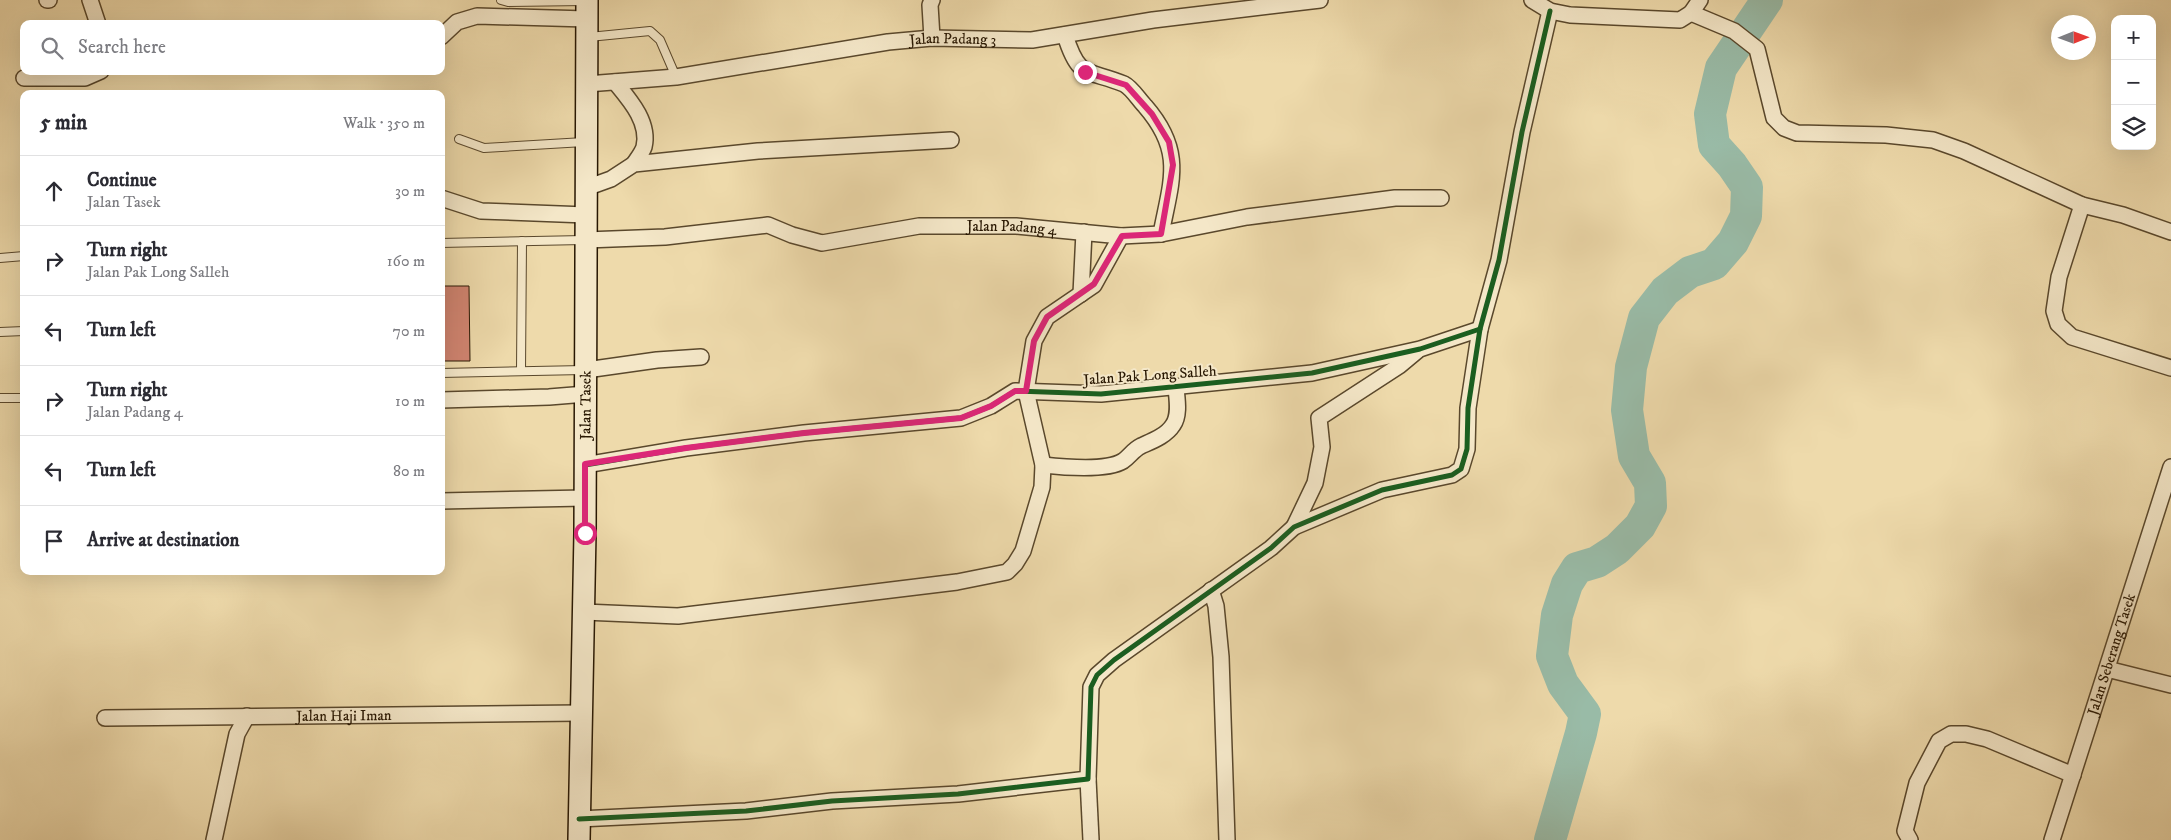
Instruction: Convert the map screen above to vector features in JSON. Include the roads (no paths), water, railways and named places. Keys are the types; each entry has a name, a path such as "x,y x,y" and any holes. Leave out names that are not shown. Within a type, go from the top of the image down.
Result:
{"main road":[{"name":"Jalan Tasek","path":"579,830 584,612 587,14"}],"street":[{"path":"90,0 97,20"},
{"path":"932,0 930,4 932,38"},
{"name":"Jalan Padang 3","path":"587,84 676,77 843,49 932,38 1032,40 1152,20 1320,0"},
{"path":"1532,0 1550,11 1570,15 1680,20 1691,13 1700,0"},
{"path":"1091,840 1088,779 1090,696 1091,687 1097,675 1114,660 1271,548 1294,527 1382,490 1452,475 1461,469 1467,449 1468,408 1480,329 1499,260 1522,132 1550,11"},
{"path":"1691,13 1734,32 1757,49 1774,118 1784,128 1797,133 1886,135 1933,140 1964,151 2082,205 2123,215 2171,232"},
{"path":"445,33 457,22 477,16 587,14"},
{"path":"1065,35 1071,55 1085,72 1126,85 1152,114 1169,142 1173,165 1161,234"},
{"path":"24,78 84,78 91,75"},
{"path":"615,82 635,107 644,127 644,147 634,164"},
{"path":"586,188 611,178 634,164 758,151 951,140"},
{"name":"Jalan Padang 4","path":"586,240 665,237 768,225 792,235 822,243 919,226 1016,226 1122,236 1161,234 1247,217 1395,198 1440,198"},
{"path":"445,199 481,210 586,215"},
{"path":"2082,205 2059,277 2054,311 2058,324 2072,337 2171,368"},
{"path":"1081,294 1084,232"},
{"path":"584,612 678,616 957,582 1007,572 1024,551 1042,487 1044,465 1026,391 1034,341 1047,317 1094,284 1122,236"},
{"name":"Jalan Pak Long Salleh","path":"585,464 686,448 804,433 961,418 991,406 1015,391 1101,394 1312,373 1420,349 1480,329"},
{"path":"1294,527 1315,483 1322,447 1319,418 1399,366 1420,349"},
{"path":"586,370 657,360 701,357"},
{"path":"1044,465 1074,469 1097,467 1122,461 1132,451 1166,432 1174,424 1177,411 1176,388"},
{"path":"446,402 586,394"},
{"name":"Jalan Seberang Tasek","path":"2052,840 2171,467"},
{"path":"445,501 585,498"},
{"path":"1211,590 1216,606 1221,657 1227,840"},
{"path":"2107,669 2171,685"},
{"name":"Jalan Haji Iman","path":"105,718 581,713"},
{"path":"214,840 237,734 247,716"},
{"path":"1907,836 1917,783 1939,741 1951,734 1966,734 1987,739 2073,775"},
{"path":"579,830 832,801 958,794 1088,779"}],"lane":[{"path":"501,0 587,14 650,31 660,40 676,77"},
{"path":"459,139 484,148 586,142"},
{"path":"445,243 586,240"},
{"path":"521,371 522,241"},
{"path":"0,258 20,256"},
{"path":"0,332 20,331"},
{"path":"445,373 586,370"},
{"path":"0,398 20,398"}],"waterway":[{"path":"1550,840 1585,714 1563,684 1552,656 1557,615 1567,584 1577,568 1597,562 1617,549 1640,526 1651,506 1650,483 1634,456 1627,410 1631,367 1644,318 1665,291 1690,272 1714,264 1733,242 1746,216 1747,187 1732,165 1714,145 1710,114 1721,68 1767,0"}]}
